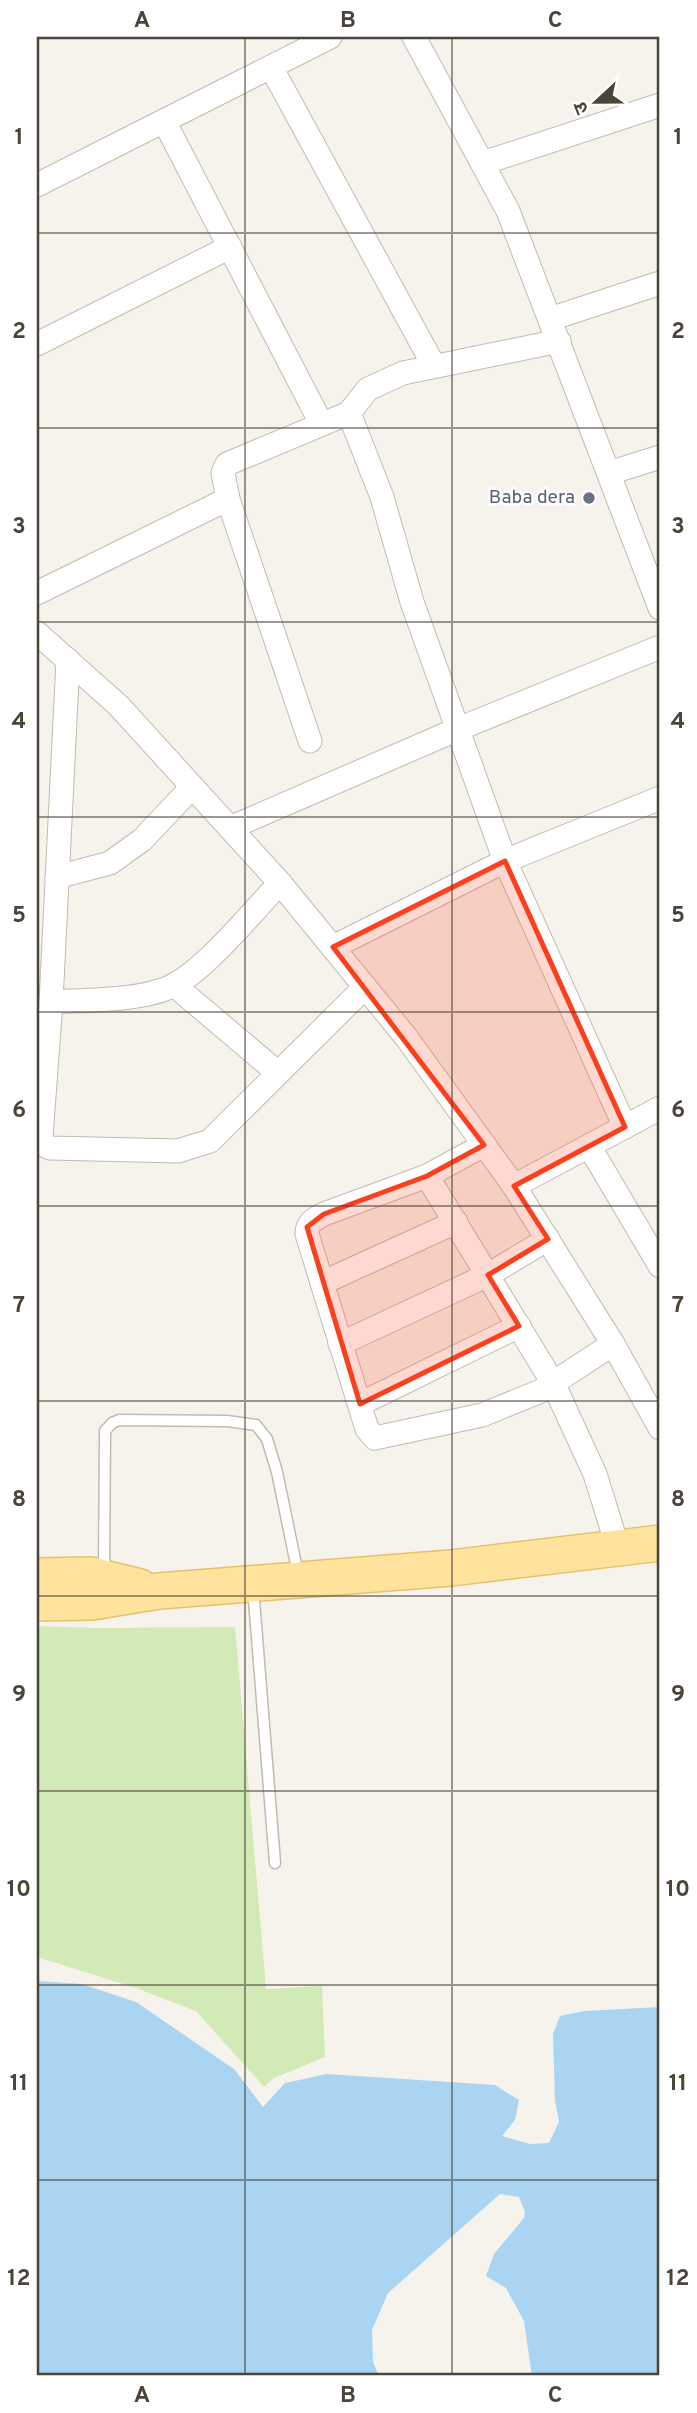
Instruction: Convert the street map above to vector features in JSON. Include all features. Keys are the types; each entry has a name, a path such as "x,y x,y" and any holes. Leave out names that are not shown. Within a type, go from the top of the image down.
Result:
{"main road":[{"path":"37,1603 92,1602 159,1591 451,1568 660,1543"},
{"path":"37,1576 91,1575 159,1591"}],"street":[{"path":"37,185 330,37"},
{"path":"414,37 508,211 660,608"},
{"path":"271,67 434,366"},
{"path":"483,163 660,105"},
{"path":"164,121 321,423"},
{"path":"37,344 230,247"},
{"path":"550,319 660,283"},
{"path":"310,741 228,499 223,473 227,464 349,413 368,389 403,373 559,341"},
{"path":"349,413 382,497 412,602 505,861 625,1127"},
{"path":"609,473 660,457"},
{"path":"37,593 228,499"},
{"path":"37,633 118,705 280,883 406,1037 514,1186 613,1344 660,1428"},
{"path":"230,828 458,729 660,647"},
{"path":"68,660 51,1002 41,1137 46,1147 178,1151 210,1141 365,987"},
{"path":"57,877 110,863 142,839 192,787"},
{"path":"333,947 505,861 660,798"},
{"path":"51,1002 141,995 174,985 207,960 280,883"},
{"path":"174,985 278,1073"},
{"path":"514,1186 660,1108"},
{"path":"484,1145 428,1176 313,1220 307,1227 367,1429 375,1438 482,1415 541,1391 613,1344"},
{"path":"589,1146 660,1266"},
{"path":"428,1176 553,1383 595,1474 618,1548"},
{"path":"322,1283 456,1222"},
{"path":"340,1344 488,1275 548,1239"},
{"path":"360,1405 519,1326"}],"lane":[{"path":"104,1578 105,1431 119,1420 228,1421 256,1425 267,1439 299,1580"},
{"path":"253,1584 275,1863"}],"highlighted area":[{"path":"505,861 625,1127 514,1186 548,1239 488,1275 519,1326 360,1404 307,1227 324,1214 427,1176 484,1145 333,947"}],"green space":[{"path":"37,1626 235,1627 266,1989 322,1986 325,2057 274,2078 264,2087 196,2011 136,1988 37,1957"}],"water":[{"path":"37,1981 82,1984 136,2002 234,2069 263,2107 285,2083 327,2074 495,2085 519,2100 515,2120 502,2136 530,2144 549,2143 559,2122 555,2100 553,2034 560,2016 585,2011 660,2007 660,2376 532,2376 524,2321 506,2288 486,2276 494,2254 524,2218 525,2212 519,2197 500,2194 388,2293 372,2330 373,2362 379,2376 37,2376"}],"place":[{"name":"Baba dera","path":"589,498"}]}
